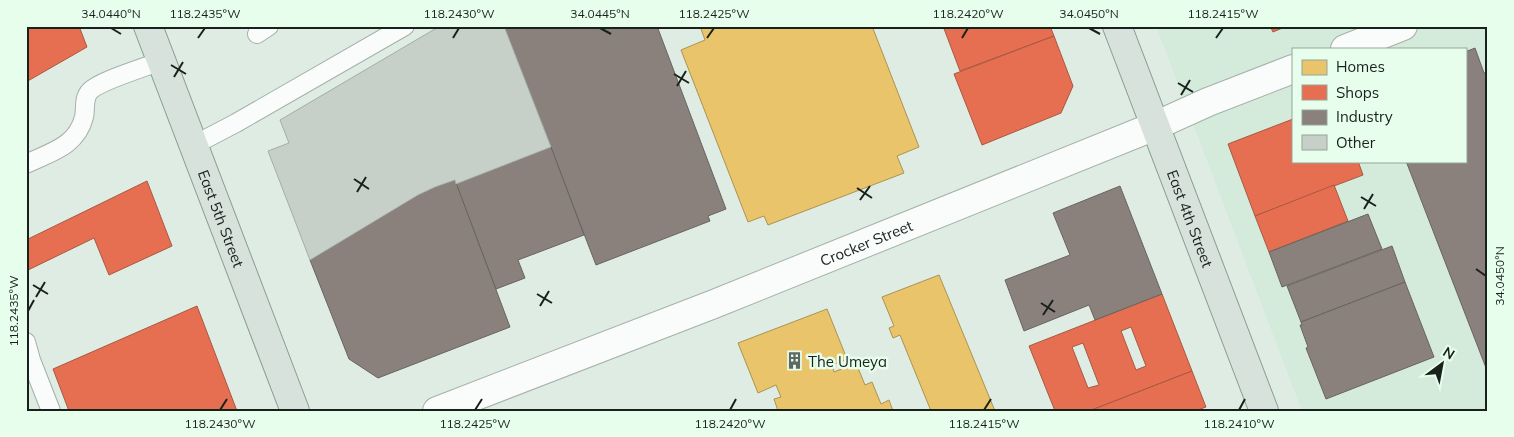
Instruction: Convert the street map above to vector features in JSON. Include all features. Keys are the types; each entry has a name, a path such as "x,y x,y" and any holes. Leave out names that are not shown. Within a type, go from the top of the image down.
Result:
{"main road":[{"name":"East 5th Street","path":"148,26 295,411"},
{"name":"East 4th Street","path":"1117,26 1264,411"}],"street":[{"path":"1348,48 1403,26"},
{"name":"Crocker Street","path":"436,411 714,304 1292,69"}],"lane":[{"path":"194,145 405,26"},
{"path":"26,164 70,142 80,130 84,116 85,101 90,91 102,83 161,61"},
{"path":"26,342 51,411"}],"shaded area":[{"path":"1156,26 1488,26 1488,411 1302,411"}],"building: Homes":[{"path":"700,26 872,26 919,147 897,156 904,173 768,225 764,216 748,222 681,50 705,40"},
{"name":"The Umeya","path":"939,275 995,411 931,411 900,335 893,338 889,328 894,326 882,297"},
{"name":"The Umeya","path":"827,309 847,359 832,365 834,372 856,363 865,385 872,382 881,404 889,400 893,411 778,411 774,399 781,397 776,385 758,393 738,343"}],"building: Shops":[{"path":"26,26 79,26 87,47 26,82"},
{"path":"943,26 1050,26 1054,36 960,71"},
{"path":"1270,26 1287,26 1273,32"},
{"path":"1054,36 1073,86 1061,113 982,145 954,74"},
{"path":"1292,119 1292,162 1358,162 1363,175 1255,216 1228,144"},
{"path":"147,181 172,246 109,275 94,238 26,271 26,240"},
{"path":"1334,185 1348,221 1269,252 1255,216"},
{"path":"1162,294 1192,371 1089,411 1055,411 1029,346","holes":["1131,327 1146,366 1136,370 1121,331","1083,343 1099,385 1088,388 1072,347"]},
{"path":"197,306 237,411 69,411 53,369"},
{"path":"1192,371 1206,407 1195,411 1089,411"}],"building: Industry":[{"path":"504,26 657,26 726,209 708,216 710,221 596,265"},
{"path":"1475,48 1484,73 1488,72 1488,373 1406,162 1466,162 1466,52"},
{"path":"551,147 584,235 518,260 525,278 496,289 456,184"},
{"path":"455,180 510,327 378,378 349,359 310,260 418,195"},
{"path":"1120,186 1162,294 1095,320 1089,305 1024,331 1005,280 1070,255 1053,213"},
{"path":"1368,214 1382,249 1282,287 1269,252"},
{"path":"1392,246 1405,282 1301,322 1287,286"},
{"path":"1405,282 1434,357 1326,399 1306,348 1308,347 1300,325 1302,325 1301,322"}],"building: Other":[{"path":"440,26 504,26 551,147 456,184 455,180 435,187 418,195 310,260 268,151 289,143 280,120"}],"place":[{"name":"The Umeya","path":"794,361"}]}
